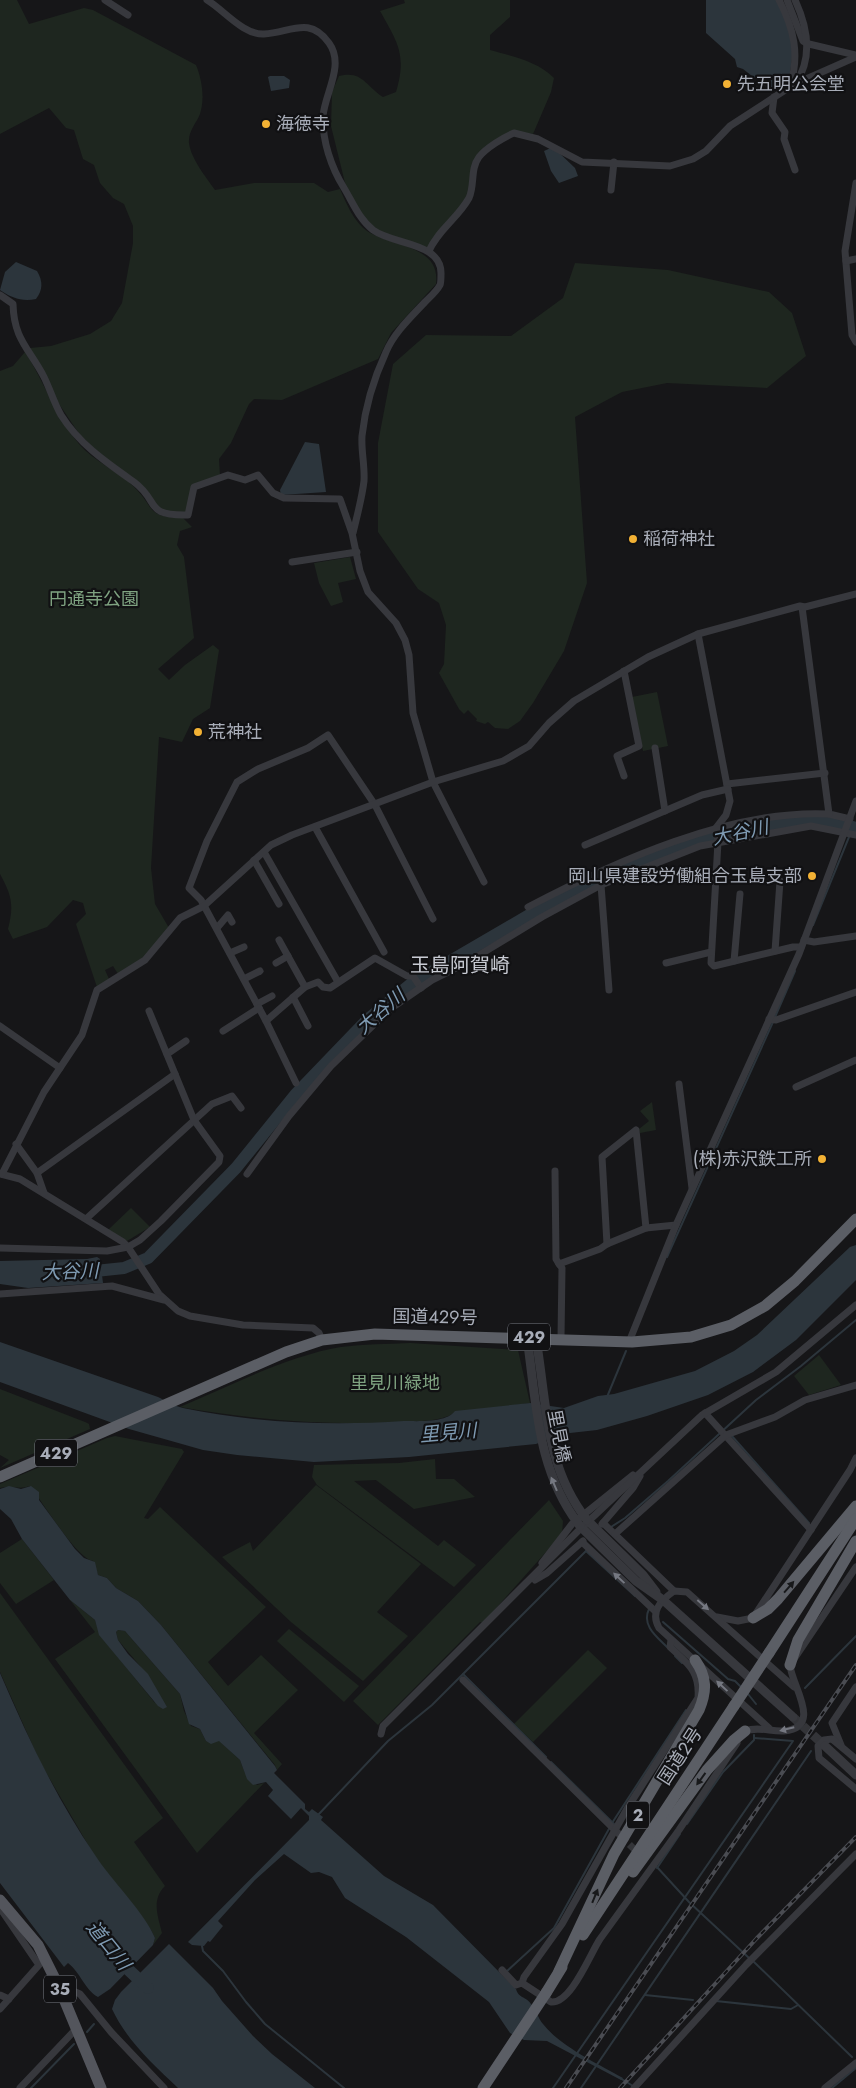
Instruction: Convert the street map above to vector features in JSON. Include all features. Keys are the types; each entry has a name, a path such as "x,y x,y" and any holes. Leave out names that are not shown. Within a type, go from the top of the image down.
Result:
{"highway":[{"name":"国道429号","path":"0,1477 286,1352 322,1340 375,1334 533,1341 562,1338 629,1342 691,1337 730,1325 749,1316 780,1294 856,1219"},
{"path":"753,1618 768,1609 778,1599 856,1506"},
{"name":"国道2号","path":"483,2088 856,1519"},
{"path":"790,1665 798,1640 856,1541"},
{"name":"2","path":"559,1971 614,1854 699,1710 706,1685 702,1672 695,1660"},
{"name":"2","path":"589,1926 606,1911 707,1770 734,1740 745,1731"}],"main road":[{"name":"35","path":"0,1900 38,1945 59,1987 101,2088"}],"street":[{"path":"105,0 128,15"},
{"path":"779,0 795,38 793,85"},
{"path":"787,0 800,37 809,44 856,56"},
{"path":"793,85 805,66 809,44 795,0"},
{"path":"211,1 254,33 265,34 293,27 306,27 319,32 330,44 335,67 325,100 324,136 331,162 342,185 360,218 374,231 393,240 429,251 440,263 442,273 440,286 400,328 386,351 378,373 362,436 364,480 352,533"},
{"path":"429,251 438,234 469,198 479,157 509,135 519,132 531,136 582,162 670,166 693,159 706,151 730,126 793,85 856,56"},
{"path":"774,98 772,113 785,132 784,139 795,170"},
{"path":"611,190 614,162"},
{"path":"856,183 854,205 844,251 853,313 852,335 856,342"},
{"path":"846,261 856,259"},
{"path":"0,295 13,304 17,333 44,376 53,400 70,427 98,457 136,484 154,507 163,514 188,516 194,487 228,475 245,480 258,475 273,493 284,498 340,499 352,533 360,570 368,592 396,623 405,640 409,655 413,713 433,782 484,882"},
{"path":"292,562 357,552"},
{"path":"322,1340 317,1330 308,1327 243,1325 201,1320 178,1311 165,1300 149,1280 128,1247 87,1218 20,1179 1,1174 44,1092 82,1035 97,990 145,960 180,918 204,906 254,860 281,840 433,782 503,761 521,752 569,705 624,671 672,645 698,634 856,594"},
{"path":"802,607 829,814"},
{"path":"698,634 728,786 729,807 716,828 718,842 711,963 714,966 806,943 856,936"},
{"path":"624,671 639,746 617,756 624,776"},
{"path":"296,1084 266,1021 217,928 198,896 189,888 207,841 237,782 251,772 308,748 328,735 375,805 434,919"},
{"path":"655,748 665,811"},
{"path":"584,845 702,795 728,786 825,773"},
{"path":"629,1342 676,1224 806,943 856,801"},
{"path":"528,907 583,878 674,842 716,828 800,813 829,814 850,820"},
{"path":"315,826 384,952"},
{"path":"247,1174 289,1116 331,1066 390,1009 421,988 601,885 691,850 718,842 798,827 827,828 856,834"},
{"path":"264,852 338,982"},
{"path":"254,860 279,904"},
{"path":"775,951 780,881"},
{"path":"601,885 609,990"},
{"path":"734,961 740,894"},
{"path":"217,928 225,916 228,915 232,922"},
{"path":"279,940 305,987"},
{"path":"230,954 244,947"},
{"path":"666,964 711,952"},
{"path":"276,963 288,956"},
{"path":"266,1021 305,987 318,982 327,989 375,958 407,976 413,976 421,988"},
{"path":"244,979 260,971"},
{"path":"772,1020 856,992"},
{"path":"224,1031 272,996"},
{"path":"292,997 308,1026"},
{"path":"0,1248 107,1252 128,1247 161,1222 219,1162 220,1156 194,1120 149,1011"},
{"path":"0,1026 60,1068"},
{"path":"167,1054 186,1041"},
{"path":"796,1087 856,1060"},
{"path":"37,1173 175,1074"},
{"path":"679,1084 692,1188"},
{"path":"87,1218 212,1104 229,1095 241,1108"},
{"path":"607,1244 602,1156 636,1130 646,1228"},
{"path":"16,1144 37,1173 44,1193"},
{"path":"555,1171 556,1259 562,1268 562,1338"},
{"path":"559,1264 600,1249 607,1244 646,1228 676,1224"},
{"path":"0,1294 112,1286 165,1300"},
{"path":"381,1734 383,1726 528,1583 584,1524 705,1413 776,1372 856,1305"},
{"name":"里見橋","path":"533,1341 541,1435 549,1470 562,1500 636,1581 663,1600 793,1717"},
{"path":"615,1534 727,1433 775,1417 805,1400 856,1384"},
{"path":"705,1413 727,1433 811,1530"},
{"path":"716,1616 738,1621 753,1618 856,1458"},
{"path":"646,1467 633,1488 603,1523 674,1591"},
{"path":"528,1583 572,1524 626,1480 646,1467"},
{"path":"528,1583 547,1573 582,1542 655,1611"},
{"path":"522,1983 551,2002 560,2001 580,1978 589,1956 648,1864 679,1830 745,1731 757,1728 788,1730 801,1721 805,1708 796,1689 790,1665 856,1567"},
{"path":"771,1730 659,1628 654,1617 655,1611 663,1600 674,1591 687,1592 796,1689"},
{"path":"504,1973 516,1986 522,1983 524,1977 562,1924 612,1827 698,1698 697,1678 693,1669 670,1646 671,1640"},
{"path":"463,1680 621,1836"},
{"path":"841,1746 832,1723 856,1686"},
{"path":"856,1759 832,1739 824,1740 818,1746 817,1754 856,1789"},
{"path":"825,1746 856,1775"},
{"path":"639,2086 752,1958 856,1854"},
{"path":"0,1908 39,1965 0,2009"},
{"path":"59,1987 64,1987 80,1994 111,2032 164,2088"},
{"path":"0,1995 10,1999"},
{"path":"20,2088 76,2029"},
{"path":"825,2088 855,2067"}],"green space":[{"path":"0,0 17,0 29,24 84,8 93,10 196,65 203,96 200,114 190,135 189,143 190,149 203,174 215,190 254,183 314,183 328,192 340,189 351,212 362,227 377,236 423,254 431,262 435,271 436,284 391,333 378,359 282,400 254,399 249,404 231,443 219,459 220,476 194,486 186,512 166,514 80,435 55,398 30,348 51,346 90,334 111,321 122,303 133,243 133,226 124,204 113,198 100,183 94,165 83,159 74,130 66,128 49,108 0,134"},
{"path":"404,0 510,0 510,17 490,35 490,50 532,63 548,72 554,78 551,92 533,134 515,131 479,157 473,186 461,207 429,251 374,231 348,195 331,126 332,92 339,76 353,75 358,77 383,97 396,92 401,59 396,41 380,11 405,3"},
{"path":"575,263 668,270 769,292 792,313 806,356 767,388 667,383 622,392 575,417 587,583 564,651 533,703 520,721 508,729 495,728 488,722 485,724 476,721 477,719 468,710 464,714 459,709 439,673 444,664 446,625 439,603 418,589 378,532 378,443 393,364 426,335 511,336 563,298"},
{"name":"円通寺公園","path":"25,352 56,410 79,444 98,461 127,480 152,510 162,516 183,518 192,527 180,531 177,545 184,557 194,638 158,669 169,680 185,665 213,645 219,650 210,708 193,719 182,742 159,737 151,868 155,904 169,928 149,954 118,974 113,966 105,970 109,979 97,987 76,924 86,914 83,903 73,900 47,927 13,939 8,929 11,901 0,874 0,371 13,366"},
{"path":"350,557 356,579 338,583 343,602 331,606 319,583 314,563"},
{"path":"657,692 668,746 643,751 632,697"},
{"path":"652,1102 656,1130 640,1133 639,1129 649,1121 640,1111"},
{"path":"131,1208 150,1227 127,1241 108,1230"},
{"name":"里見川緑地","path":"410,1343 518,1350 530,1403 454,1413 442,1418 429,1420 374,1423 263,1419 180,1407 259,1372 321,1351 350,1346"},
{"path":"819,1355 841,1385 809,1395 794,1376"},
{"path":"0,1389 85,1422 89,1424 90,1429 0,1468 9,1460 0,1455"},
{"path":"115,1436 182,1449 184,1452 144,1518 148,1519 160,1507 266,1607 208,1662 228,1686 261,1655 298,1690 254,1733 282,1764 277,1770 275,1765 161,1625 138,1601 116,1588 107,1578 98,1575 93,1561 86,1558 69,1540 30,1486 0,1488 0,1484"},
{"path":"435,1459 436,1479 454,1479 475,1497 414,1509 376,1480 354,1481 438,1546 444,1540 476,1565 454,1587 317,1485 312,1477 314,1465 399,1463"},
{"path":"316,1485 421,1564 377,1612 408,1636 363,1681 291,1622 222,1557 250,1542 253,1551"},
{"path":"549,1500 563,1521 562,1534 483,1623 480,1622 378,1725 353,1701"},
{"path":"22,1539 54,1580 16,1604 0,1583 0,1553"},
{"path":"0,1593 163,1818 134,1842 165,1886 158,1897 157,1903 162,1933 153,1945 155,1938 151,1930 94,1855 40,1762 0,1672"},
{"path":"70,1600 95,1620 100,1635 155,1703 140,1666 118,1640 116,1632 118,1630 125,1631 180,1694 184,1711 191,1726 200,1729 206,1741 211,1743 219,1740 240,1760 245,1773 257,1785 264,1783 197,1853 55,1659 95,1632"},
{"path":"289,1629 359,1686 344,1702 277,1641"},
{"path":"588,1650 607,1668 533,1742 514,1724"}],"water":[{"path":"706,0 777,0 790,31 792,59 788,83 773,91 743,69 737,67 735,59 706,33"},
{"path":"284,76 290,80 289,88 271,91 268,77"},
{"path":"553,147 575,168 578,176 559,183 551,171 544,151"},
{"path":"16,262 37,271 41,285 36,299 17,299 0,290 5,272"},
{"path":"305,442 319,444 326,492 281,495 280,490"},
{"name":"里見川","path":"856,1245 856,1280 796,1340 753,1372 708,1395 647,1416 597,1430 561,1434 536,1444 409,1457 314,1462 237,1455 203,1450 129,1429 0,1382 0,1342 158,1397 180,1407 238,1417 293,1422 348,1423 431,1420 445,1418 455,1411 530,1403 564,1408 598,1396 614,1394 695,1371 734,1351 757,1335 850,1247"},
{"path":"97,1257 100,1259 103,1283 28,1288 0,1284 0,1261 87,1259"},
{"path":"9,1486 21,1489 31,1486 39,1492 39,1500 75,1549 84,1558 95,1562 98,1575 107,1578 116,1588 138,1601 161,1625 275,1766 277,1770 274,1773 305,1804 305,1809 309,1812 312,1809 323,1817 321,1820 384,1876 433,1905 519,1994 529,2001 543,2024 559,2040 623,2078 621,2080 547,2041 524,2040 510,2033 489,2002 406,1937 345,1898 332,1877 319,1872 311,1873 284,1854 255,1880 218,1921 223,1926 210,1942 208,1941 204,1946 192,1945 188,1942 309,1820 309,1816 301,1808 291,1819 268,1796 273,1790 266,1782 253,1785 247,1779 240,1760 219,1741 211,1744 206,1741 200,1729 189,1724 180,1694 125,1631 118,1630 116,1632 118,1640 128,1654 148,1674 167,1707 163,1709 158,1706 99,1635 95,1620 70,1600 22,1539 11,1519 0,1509 0,1489"},
{"path":"0,1673 55,1789 95,1855 144,1918 155,1938 153,1945 110,1989 98,1997 89,1990 68,1963 64,1967 0,1883"},
{"path":"169,1944 213,1988 253,2036 272,2054 315,2088 178,2088 159,2070 133,2042 112,2009 115,2000 121,1992"}],"waterway":[{"name":"大谷川","path":"86,1272 124,1268 148,1258 236,1168 295,1095 367,1020 411,984 548,904 623,869 718,834 801,820 826,821 853,827"},
{"name":"大谷川","path":"851,832 853,827 856,827"},
{"path":"813,925 849,837"},
{"path":"775,1017 795,971"},
{"path":"667,1257 773,1022"},
{"path":"611,1527 625,1518 668,1481 756,1400 801,1366 856,1320"},
{"path":"607,1397 626,1351"},
{"path":"731,1435 809,1523"},
{"path":"546,1757 463,1674 587,1550"},
{"path":"586,1551 635,1596"},
{"path":"649,1609 647,1620 651,1630 667,1647"},
{"path":"663,1622 728,1679 735,1681 741,1687"},
{"path":"805,1688 856,1636"},
{"path":"675,1656 682,1663"},
{"path":"318,1815 388,1741 432,1705 463,1674"},
{"path":"748,1694 756,1704"},
{"path":"612,1823 686,1710"},
{"path":"687,1824 723,1772 754,1740 754,1735"},
{"path":"553,2088 793,1741 754,1738"},
{"path":"581,2088 811,1751"},
{"path":"551,1762 614,1824"},
{"path":"506,1972 554,1928 610,1827"},
{"path":"657,1868 680,1834"},
{"path":"656,1866 689,1902 749,1958"},
{"path":"202,1946 203,1951 223,1971 265,2024 344,2088"},
{"name":"道口川","path":"117,1959 148,1988"},
{"path":"753,1961 852,2057"},
{"path":"645,1995 693,2000"},
{"path":"716,2001 791,2009 798,2005"},
{"path":"87,2032 94,2024"},
{"path":"31,2088 74,2044"},
{"path":"832,2088 856,2068"},
{"path":"620,2078 633,2086"}],"tunnel":[{"path":"793,1717 825,1746"},
{"path":"622,1837 639,1854"}],"railway":[{"path":"566,2088 856,1665"},
{"path":"620,2088 757,1938 856,1837"}],"place":[{"name":"先五明公会堂","path":"727,84"},
{"name":"海徳寺","path":"266,124"},
{"name":"稲荷神社","path":"633,539"},
{"name":"荒神社","path":"198,732"},
{"name":"岡山県建設労働組合玉島支部","path":"812,876"},
{"name":"(株)赤沢鉄工所","path":"822,1159"}],"district":[{"name":"玉島阿賀崎","path":"460,965"}]}
